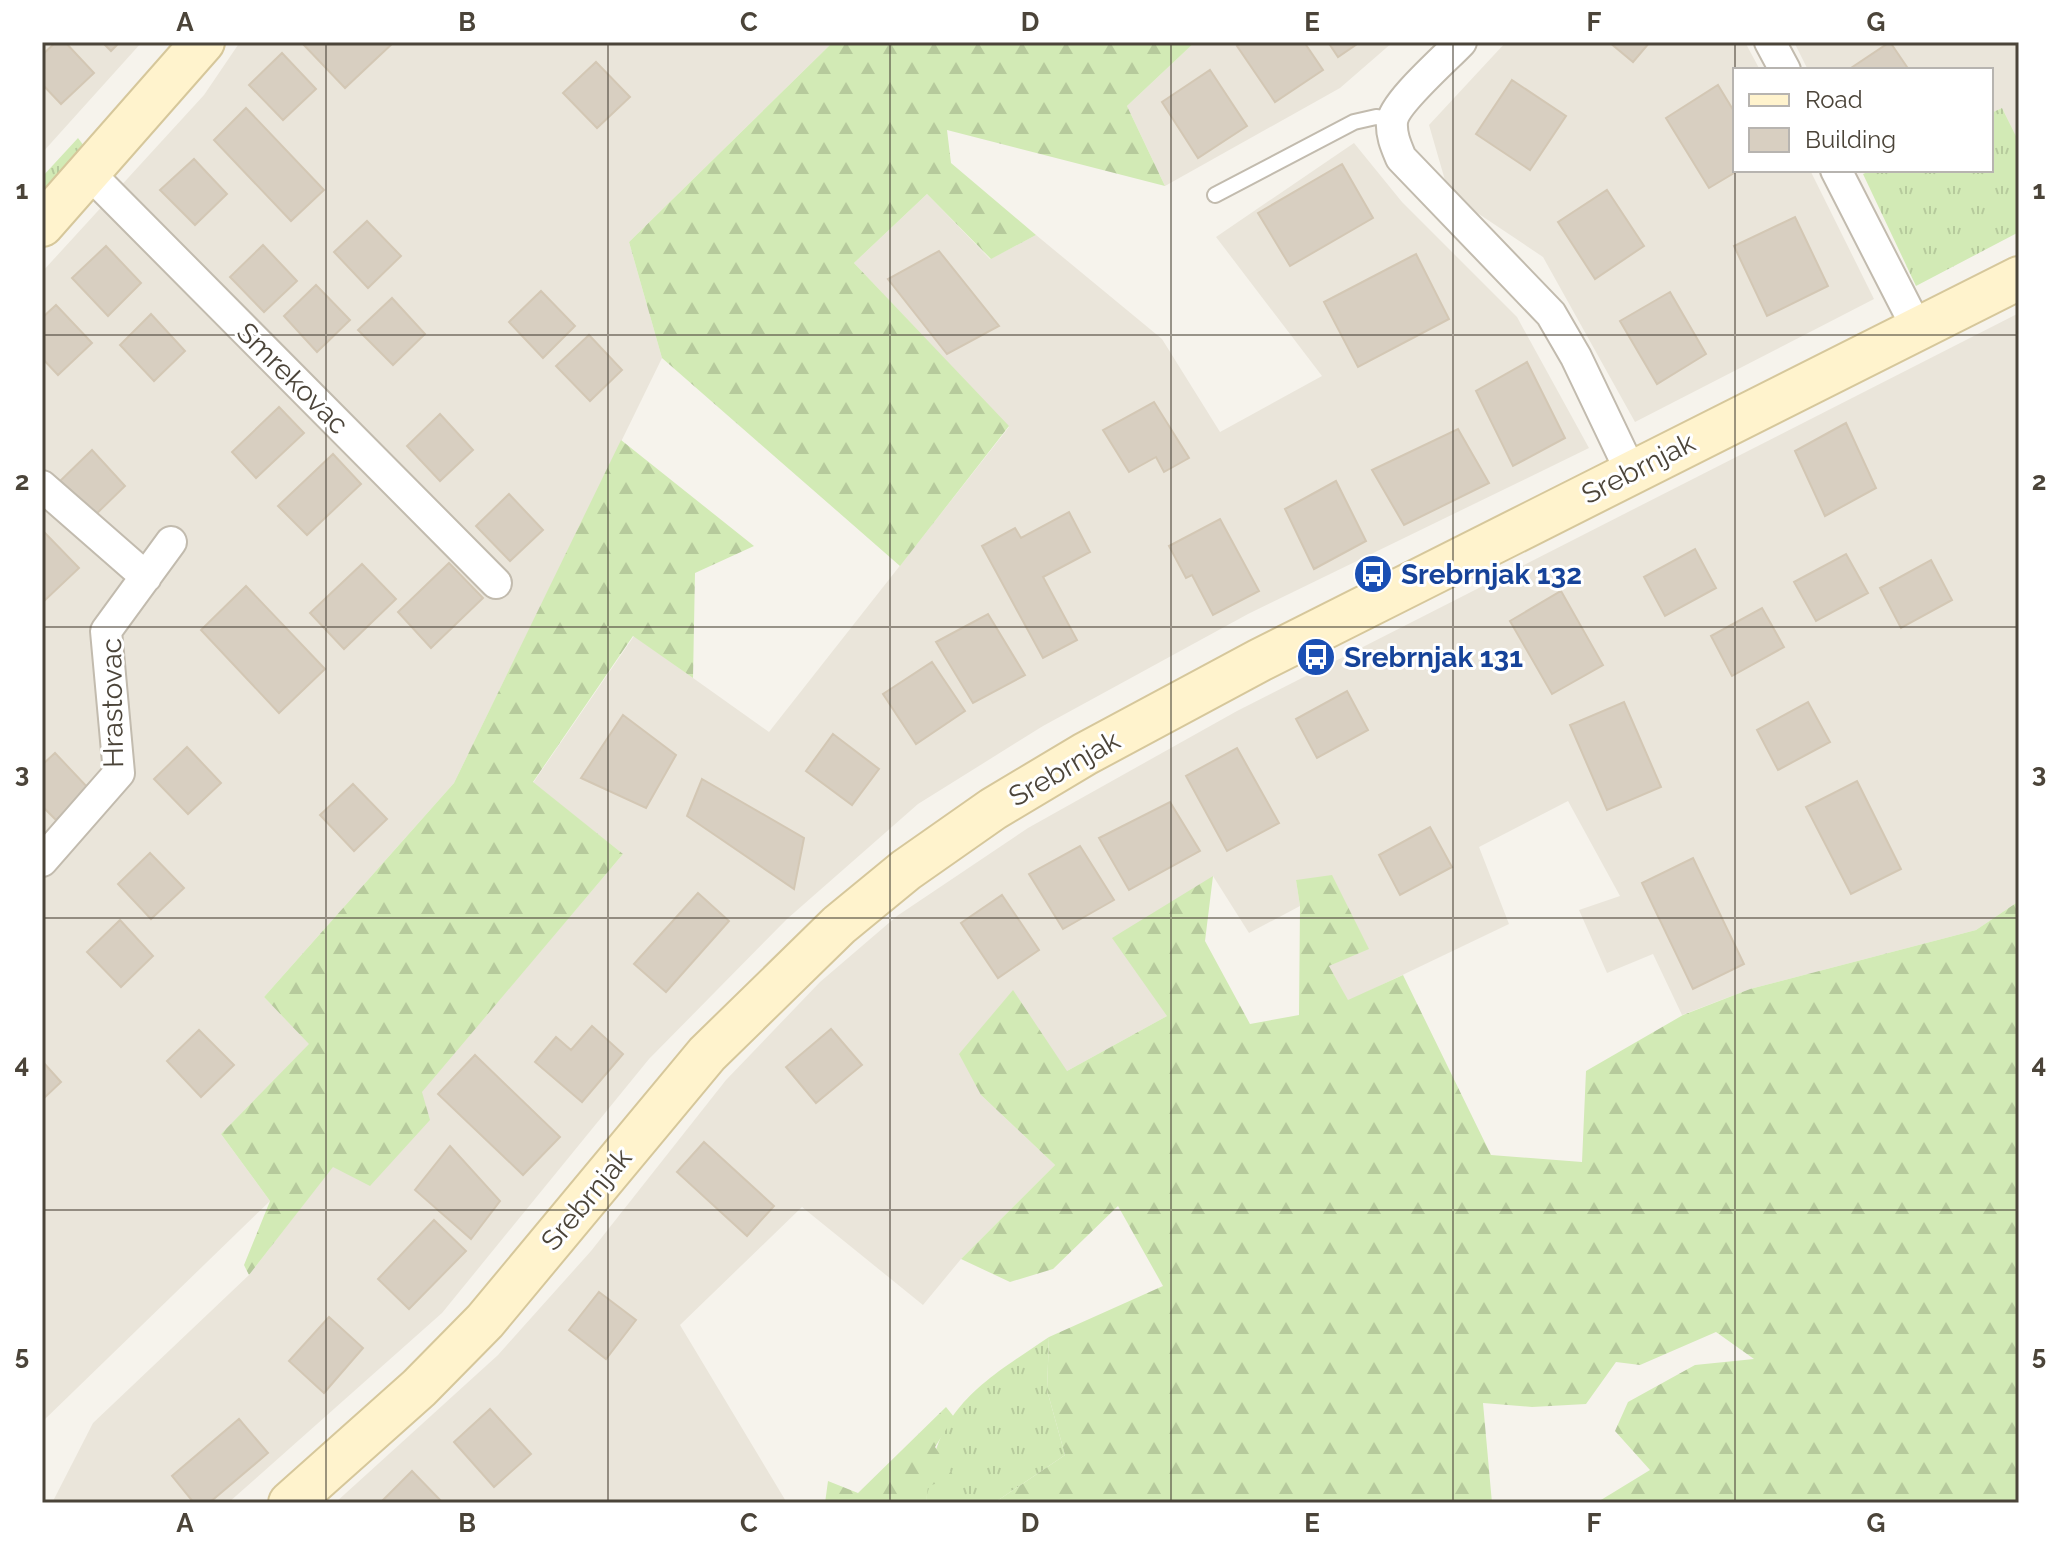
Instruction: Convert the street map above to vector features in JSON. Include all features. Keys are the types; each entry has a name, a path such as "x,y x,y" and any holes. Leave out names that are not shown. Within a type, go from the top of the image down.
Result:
{"main road":[{"path":"42,225 203,42"},
{"name":"Srebrnjak","path":"290,1503 419,1388 485,1321 707,1054 839,925 906,870 993,809 1085,754 1260,660 2019,278"}],"street":[{"path":"1461,42 1392,119 1393,139 1401,158 1551,314 1576,357 1631,472"},
{"path":"1770,42 1784,68"},
{"path":"1837,172 1917,328"},
{"name":"Smrekovac","path":"90,174 496,583"},
{"path":"42,486 146,577"},
{"name":"Hrastovac","path":"42,861 119,773 106,631 171,542"}],"lane":[{"path":"1215,195 1354,122 1376,117 1392,119"}],"shaded area":[{"path":"42,42 142,42 42,153"},
{"path":"240,42 833,42 629,242 662,358 454,783 264,997 310,1044 221,1134 270,1201 42,1422 42,272 204,95"},
{"path":"1195,42 1393,42 1340,88 1165,186 1127,106"},
{"path":"1506,42 1745,42 1759,68 1733,68 1733,172 1811,172 1874,299 1635,422 1543,257 1449,194 1429,125"},
{"path":"1794,42 2019,42 2019,142 2002,108 1993,112 1993,68 1807,68"},
{"path":"1354,143 1402,202 1517,317 1589,448 1248,614 1043,726 918,804 787,919 649,1059 442,1313 228,1503 52,1503 93,1423 249,1275 333,1166 421,1092 623,854 533,783 634,636 769,732 1009,427 854,263 927,194 990,259 1036,235 1162,339 1220,432 1322,376 1216,237"},
{"path":"2019,313 2019,901 1976,930 1750,989 1682,1015 1653,954 1607,973 1579,910 1620,896 1568,801 1479,847 1509,924 1348,1001 1329,966 1368,948 1296,880 1300,906 1249,933 1213,876 1167,1016 1067,1071 981,1095 1055,1165 961,1259 923,1305 802,1207 680,1325 787,1503 335,1503 498,1355 591,1251 726,1080 820,982 897,916 1028,828 1237,711"}],"green space":[{"path":"833,42 1195,42 1127,106 1165,186 947,130 951,163 1036,235 991,259 927,194 854,263 1009,426 900,566 662,358 629,242"},
{"path":"2002,108 2019,142 2019,232 1916,286 1863,174 1993,172 1993,112"},
{"path":"78,138 87,150 42,199 42,177"},
{"path":"621,440 754,546 695,573 693,678 633,636 533,782 623,854 422,1092 430,1120 370,1186 333,1167 249,1275 244,1265 270,1201 221,1134 309,1044 264,997 454,783"},
{"path":"1332,875 1369,949 1329,966 1348,1000 1403,975 1491,1155 1582,1162 1586,1071 1683,1015 1750,989 1976,930 2019,901 2019,1503 1596,1503 1650,1470 1615,1431 1628,1402 1695,1365 1754,1359 1716,1332 1640,1365 1616,1362 1586,1404 1532,1407 1483,1403 1492,1503 994,1503 1065,1455 1047,1390 1049,1337 1163,1286 1118,1206 1053,1269 1010,1282 961,1259 1055,1165 981,1095 959,1054 1013,990 1067,1071 1167,1016 1112,938 1213,876 1205,941 1250,1024 1299,1015 1300,906 1296,880"},
{"path":"1049,1337 1047,1390 1065,1455 994,1503 926,1503 930,1471 949,1422 981,1386"},
{"path":"946,1407 954,1417 935,1447 955,1478 928,1486 926,1503 825,1503 828,1481 858,1493"}],"building":[{"path":"56,42 65,42 94,73 61,104 42,84 42,55"},
{"path":"102,42 120,42 111,51"},
{"path":"301,42 394,42 345,88"},
{"path":"1243,42 1304,42 1323,70 1275,102 1237,46"},
{"path":"1328,42 1360,42 1338,57"},
{"path":"1609,42 1650,42 1633,62"},
{"path":"1890,42 1908,68 1851,68"},
{"path":"282,53 316,89 283,120 249,85"},
{"path":"596,62 630,97 597,128 563,93"},
{"path":"1210,70 1247,126 1198,158 1162,102"},
{"path":"1512,80 1566,116 1530,170 1476,134"},
{"path":"1718,85 1733,110 1733,172 1736,172 1709,188 1666,118"},
{"path":"246,108 324,190 291,221 214,140"},
{"path":"194,159 227,194 195,225 160,190"},
{"path":"1342,164 1373,218 1290,266 1258,213"},
{"path":"1607,190 1644,246 1595,279 1558,222"},
{"path":"1795,217 1828,286 1767,316 1734,246"},
{"path":"367,221 401,256 368,288 334,252"},
{"path":"263,245 297,281 264,312 230,277"},
{"path":"106,246 141,283 108,316 72,278"},
{"path":"939,251 999,326 947,354 888,279"},
{"path":"1416,254 1449,319 1358,367 1324,302"},
{"path":"316,285 350,320 317,352 284,316"},
{"path":"541,291 575,326 543,358 509,322"},
{"path":"1670,292 1706,354 1657,384 1620,321"},
{"path":"392,298 425,334 393,365 358,330"},
{"path":"56,305 92,343 58,375 42,358 42,318"},
{"path":"151,314 185,351 154,381 120,345"},
{"path":"589,335 622,370 590,401 556,366"},
{"path":"1527,362 1565,438 1513,466 1476,391"},
{"path":"1154,402 1189,458 1164,472 1156,457 1129,472 1103,430"},
{"path":"279,407 304,433 256,478 232,452"},
{"path":"440,414 473,450 440,481 407,446"},
{"path":"1846,423 1876,488 1825,516 1795,451"},
{"path":"1458,429 1489,483 1404,525 1372,470"},
{"path":"92,450 125,486 91,519 57,484"},
{"path":"333,454 361,484 307,535 278,506"},
{"path":"1336,481 1366,541 1314,569 1285,509"},
{"path":"509,494 543,530 510,561 476,526"},
{"path":"1069,512 1090,552 1043,577 1077,640 1043,658 982,546 1015,528 1021,538"},
{"path":"1220,519 1259,591 1213,615 1192,575 1186,578 1169,546"},
{"path":"45,533 79,568 42,603 42,535"},
{"path":"1695,549 1716,588 1665,616 1644,577"},
{"path":"1846,554 1868,593 1816,621 1794,582"},
{"path":"1931,560 1952,600 1901,628 1880,588"},
{"path":"449,563 483,598 431,648 398,612"},
{"path":"362,564 396,599 344,649 310,613"},
{"path":"246,586 325,669 279,713 201,630"},
{"path":"1561,591 1603,665 1552,694 1510,621"},
{"path":"1762,608 1784,647 1732,676 1711,636"},
{"path":"988,614 1025,675 973,703 936,642"},
{"path":"932,662 965,711 916,744 883,694"},
{"path":"1347,691 1368,730 1317,758 1296,719"},
{"path":"1624,702 1661,787 1607,810 1570,725"},
{"path":"1808,702 1830,742 1778,770 1757,730"},
{"path":"623,715 676,755 646,808 581,778"},
{"path":"833,734 879,769 852,805 806,771"},
{"path":"187,747 221,783 188,814 154,779"},
{"path":"1237,748 1279,823 1227,851 1186,776"},
{"path":"55,753 89,789 56,820 42,806 42,765"},
{"path":"702,779 804,838 794,889 687,816"},
{"path":"1857,781 1901,869 1851,894 1806,807"},
{"path":"353,784 387,819 354,851 320,815"},
{"path":"1170,802 1200,851 1129,890 1099,838"},
{"path":"1430,827 1452,867 1400,895 1379,855"},
{"path":"1080,846 1114,900 1063,929 1029,874"},
{"path":"150,853 184,888 151,919 118,884"},
{"path":"1693,858 1744,964 1693,989 1642,883"},
{"path":"698,893 729,921 666,992 634,964"},
{"path":"1002,895 1039,950 998,978 961,923"},
{"path":"120,920 153,956 121,987 87,952"},
{"path":"592,1026 623,1054 582,1102 535,1062 556,1037 571,1050"},
{"path":"831,1029 862,1065 816,1103 786,1067"},
{"path":"199,1030 234,1065 201,1097 167,1061"},
{"path":"475,1055 560,1137 523,1175 438,1094"},
{"path":"42,1061 61,1082 42,1100"},
{"path":"704,1142 774,1206 747,1236 677,1172"},
{"path":"450,1146 500,1201 471,1239 415,1190"},
{"path":"434,1220 466,1251 409,1309 378,1279"},
{"path":"599,1292 636,1320 606,1359 569,1330"},
{"path":"329,1317 363,1348 324,1393 289,1361"},
{"path":"490,1409 531,1454 494,1487 454,1442"},
{"path":"239,1419 268,1453 209,1503 194,1503 172,1476"},
{"path":"412,1471 443,1503 380,1503"}],"place":[{"name":"Srebrnjak 132","path":"1373,574"},
{"name":"Srebrnjak 131","path":"1316,657"}]}
